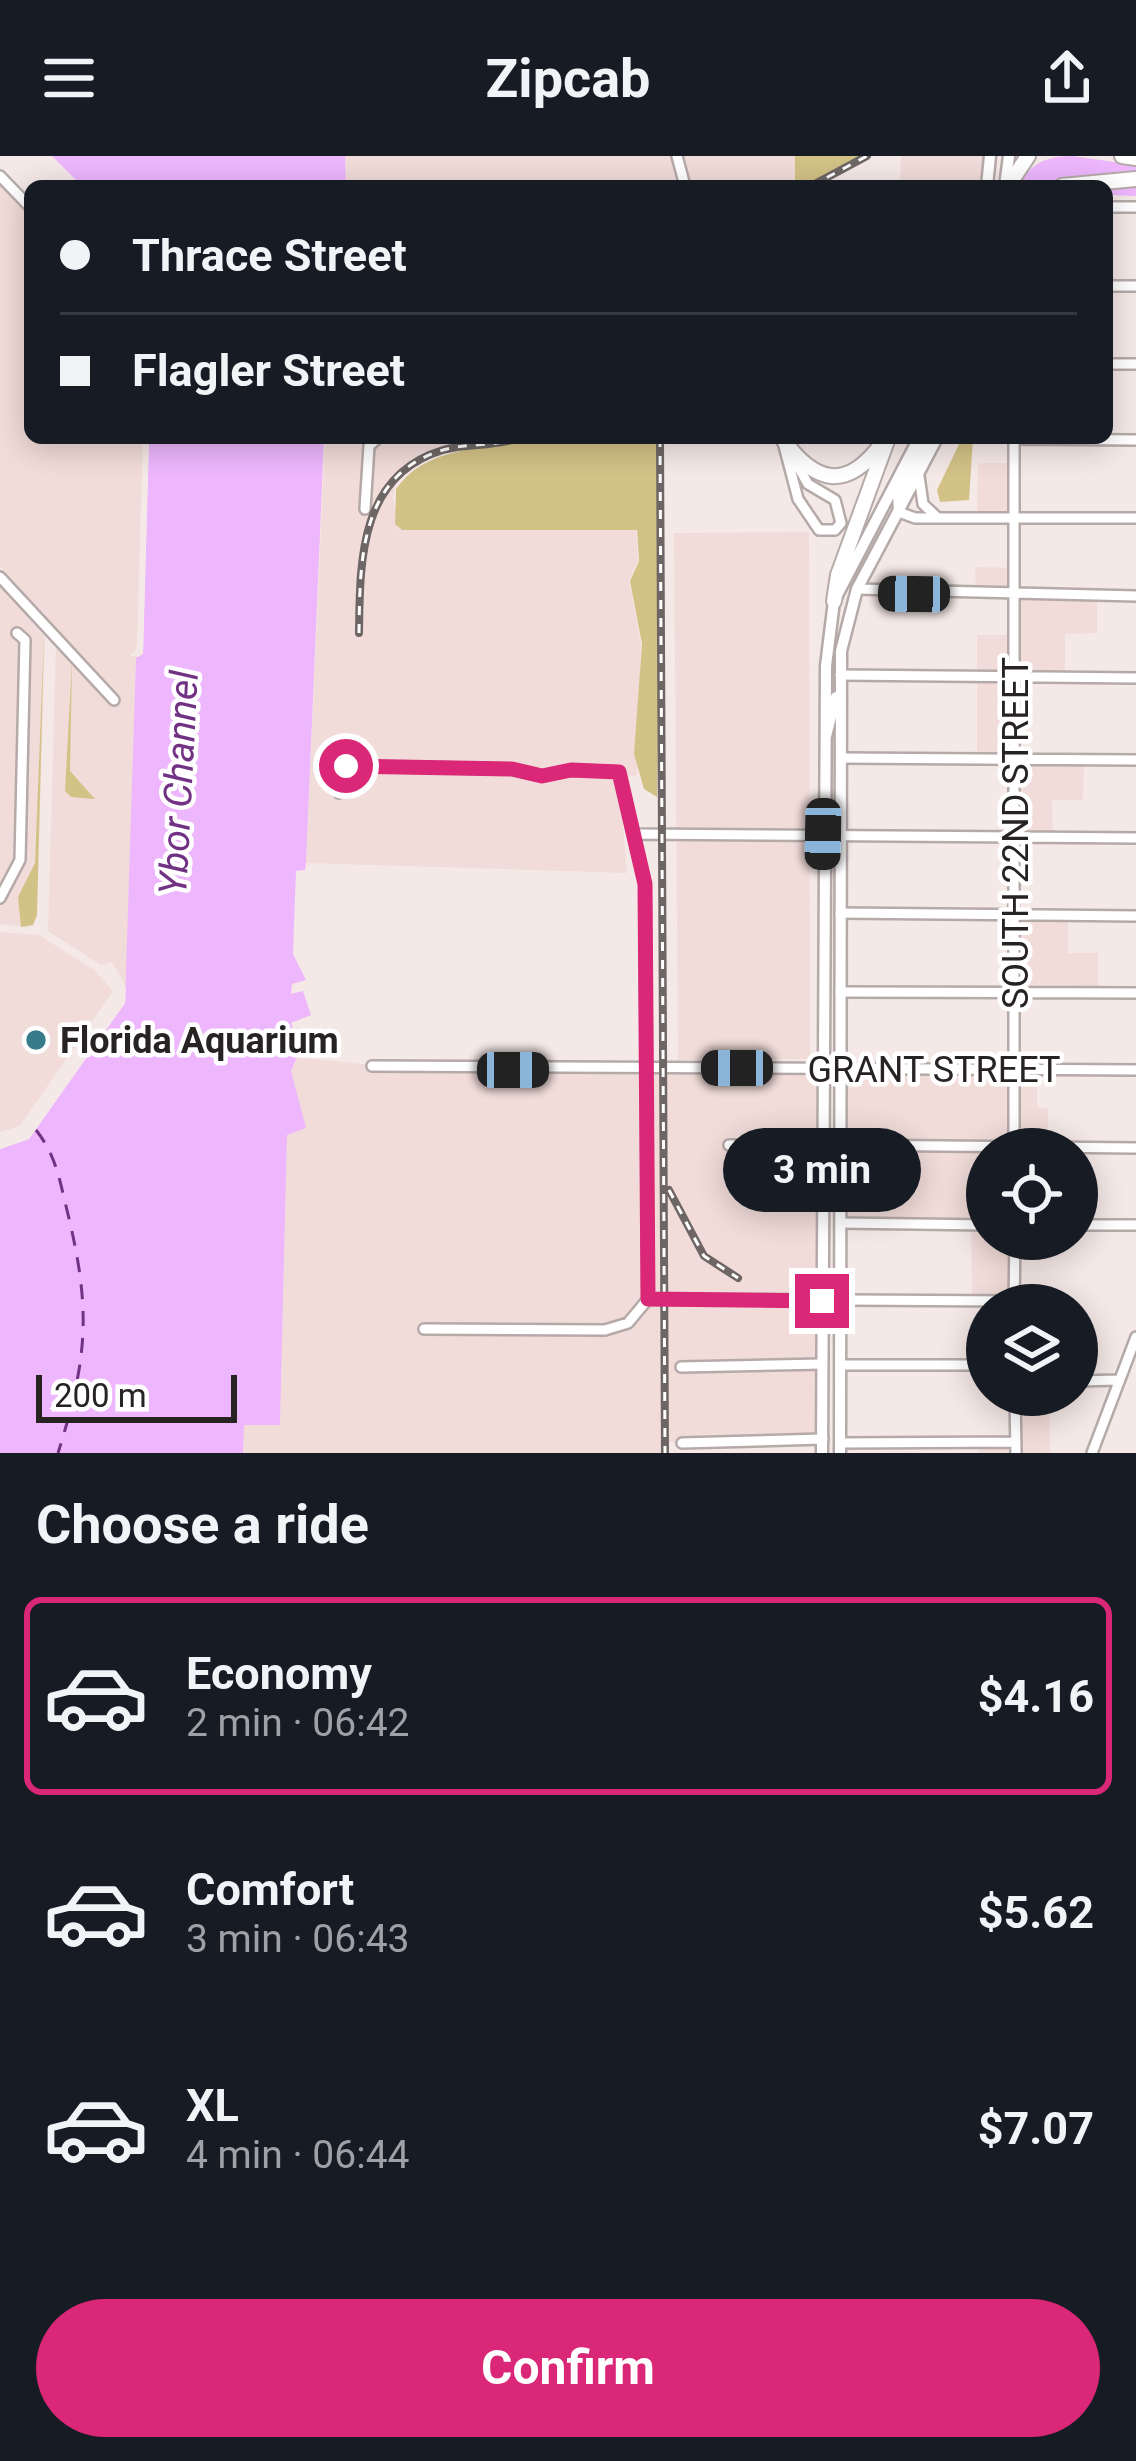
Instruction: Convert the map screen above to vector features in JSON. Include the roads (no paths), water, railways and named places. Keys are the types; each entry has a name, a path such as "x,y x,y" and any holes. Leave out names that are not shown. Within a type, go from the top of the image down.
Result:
{"highway":[{"path":"1122,156 1136,158"},
{"path":"787,444 808,469 834,476 860,468 882,444"},
{"path":"834,601 838,575 885,444"}],"main road":[{"path":"822,1453 823,738 834,601 920,444"},
{"path":"899,512 898,495 920,444"},
{"path":"840,1448 843,834 839,676 843,635 857,590 934,444"},
{"path":"823,738 838,694"}],"street":[{"path":"0,176 24,200"},
{"path":"365,509 371,444"},
{"path":"784,444 808,517 819,530 835,530 841,523 835,500 808,484 785,444"},
{"name":"SOUTH 22ND STREET","path":"1014,444 1014,1128"},
{"path":"919,476 923,504 938,518"},
{"path":"899,512 938,518 1136,518"},
{"path":"0,578 114,700"},
{"path":"857,590 1136,596"},
{"path":"0,898 20,860 26,693 25,640 17,633"},
{"path":"839,676 1136,678"},
{"path":"841,758 1136,760"},
{"path":"339,793 346,766 512,769 542,776 571,770 619,772 638,834 645,884 648,1299 628,1322 605,1330 424,1329"},
{"path":"638,834 1136,838"},
{"path":"840,914 1136,916"},
{"path":"840,992 1136,993"},
{"name":"GRANT STREET","path":"372,1066 1136,1070"},
{"path":"729,1145 821,1145"},
{"path":"840,1145 966,1147"},
{"path":"1098,1148 1136,1148"},
{"path":"841,1223 966,1225"},
{"path":"1098,1225 1136,1226"},
{"path":"648,1299 966,1302"},
{"path":"1092,1453 1136,1337"},
{"path":"681,1367 822,1364"},
{"path":"841,1365 966,1365"},
{"path":"1098,1381 1120,1381"},
{"path":"840,1448 1016,1447 1015,1416"},
{"path":"682,1443 823,1439"}],"water":[{"path":"52,156 345,156 346,180 76,180"},
{"path":"1056,157 1136,165 1136,196 1113,195 1113,180 1023,180 1033,168"},
{"name":"Ybor Channel","path":"149,444 324,444 306,863 305,870 296,871 293,954 306,980 292,984 291,994 303,991 311,1015 291,1023 294,1031 302,1029 310,1053 297,1057 291,1071 306,1128 287,1135 280,1425 244,1425 243,1453 0,1453 0,1149 29,1139 125,1003 136,657 143,653"}],"railway":[{"path":"822,180 867,156"},
{"path":"359,633 364,550 380,500 415,462 443,450 486,444"},
{"path":"660,444 665,1453"},
{"path":"669,1190 704,1256 738,1278"},
{"path":"797,1285 807,1285"}],"place":[{"name":"Florida Aquarium","path":"36,1040"}]}
